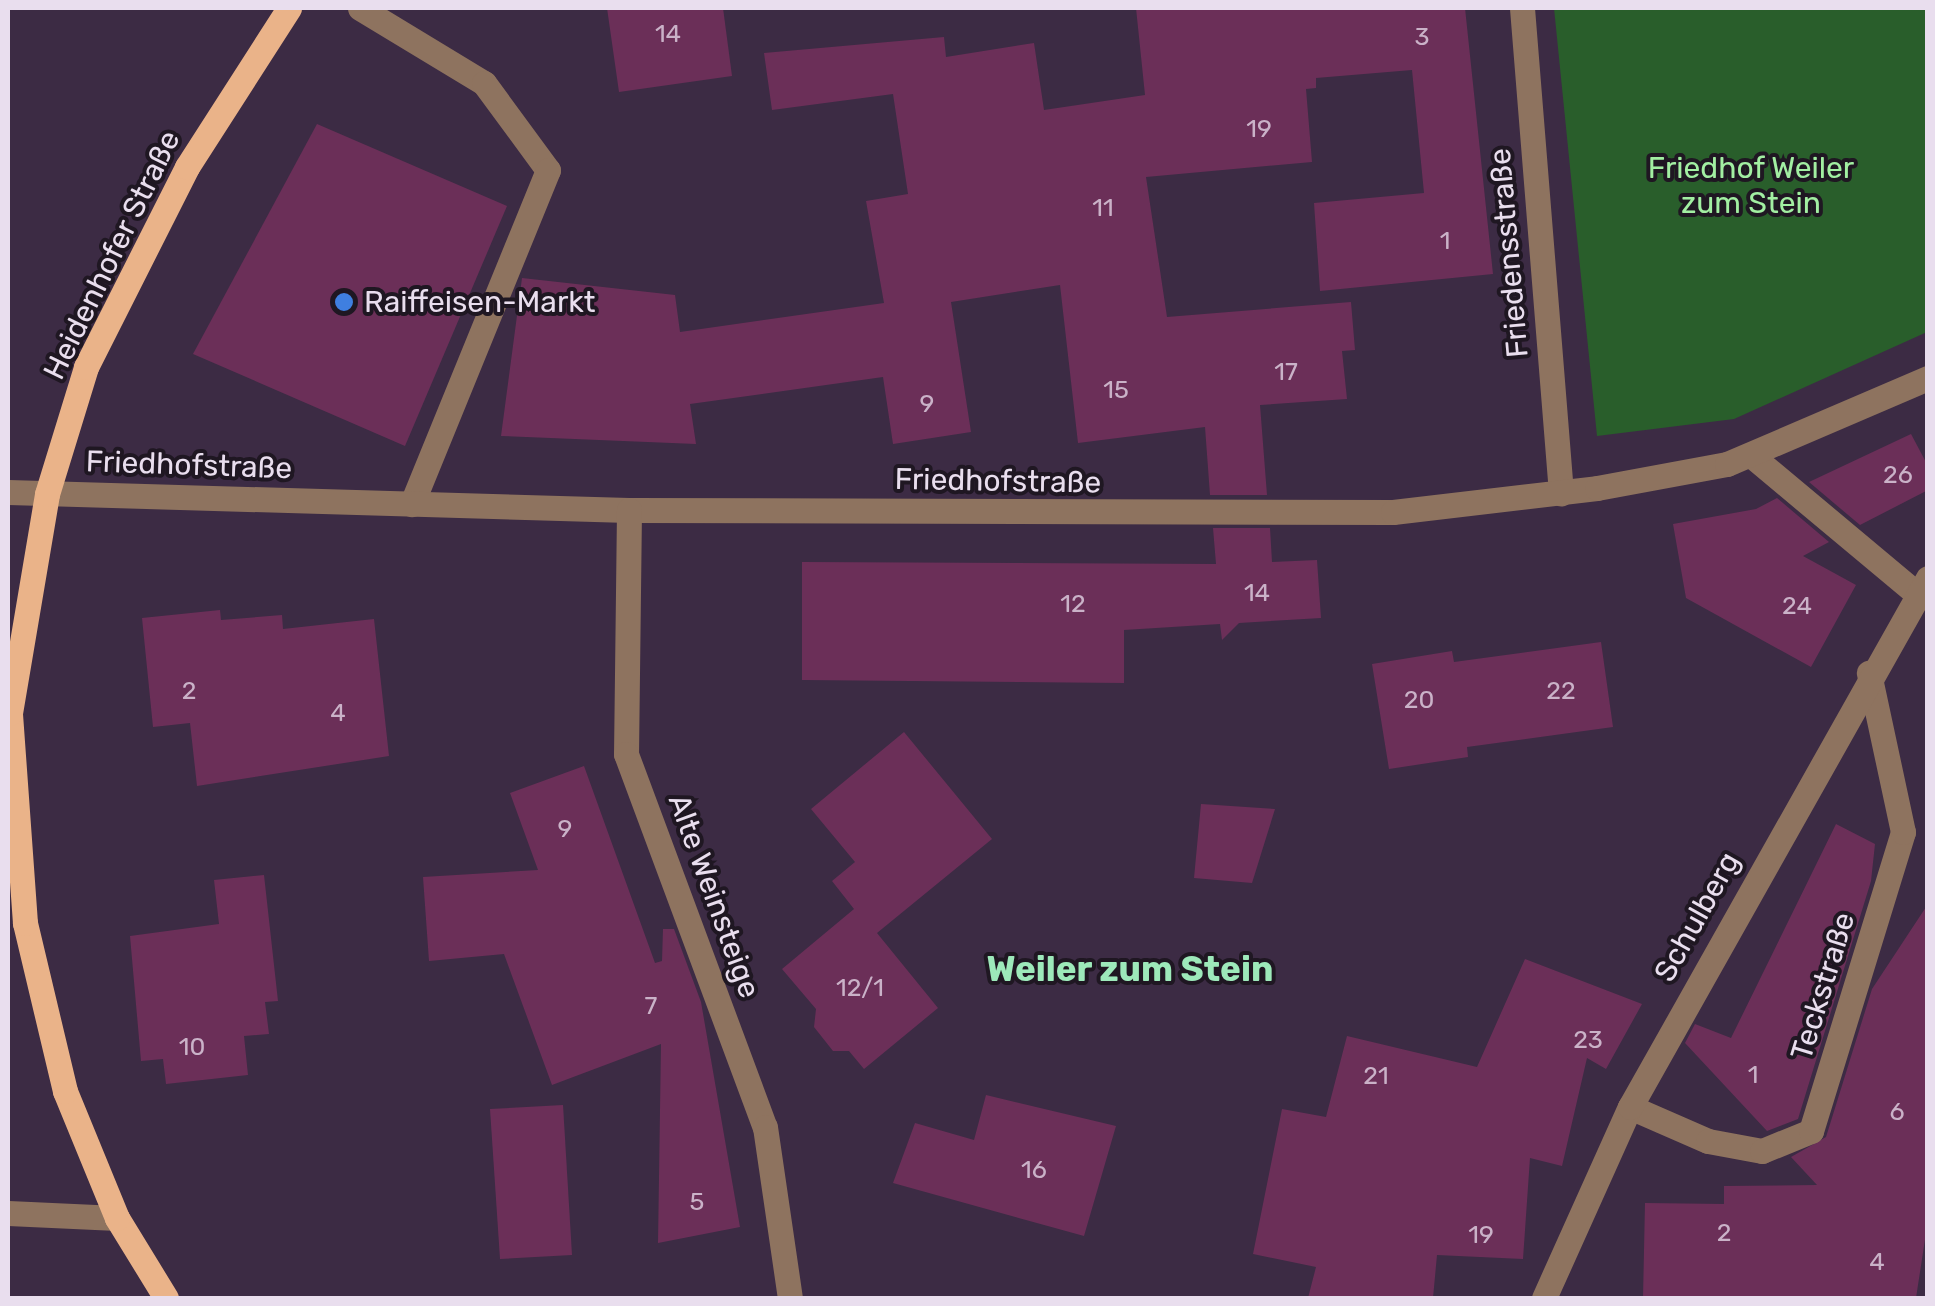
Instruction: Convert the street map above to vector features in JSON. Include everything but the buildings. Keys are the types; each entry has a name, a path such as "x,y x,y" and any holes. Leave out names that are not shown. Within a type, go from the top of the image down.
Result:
{"main road":[{"name":"Heidenhofer Straße","path":"166,1298 117,1218 65,1091 24,923 10,713 47,494 86,367 188,167 289,8"}],"street":[{"path":"360,8 484,82 548,170 412,504"},
{"name":"Friedensstraße","path":"1522,8 1562,493"},
{"name":"Friedhofstraße","path":"8,492 629,510 1210,516 1424,510 1672,477 1752,456 1928,378"},
{"path":"1752,456 1922,586"},
{"name":"Alte Weinsteige","path":"629,510 626,754 764,1127 790,1298"},
{"name":"Schulberg","path":"1544,1298 1630,1107 1869,672 1922,586"},
{"name":"Teckstraße","path":"1630,1107 1708,1141 1762,1151 1811,1130 1903,832 1869,672"},
{"path":"8,1213 117,1218"}],"green space":[{"name":"Friedhof Weiler zum Stein","path":"1554,8 1927,8 1927,332 1734,419 1597,436"}],"place":[{"name":"Raiffeisen-Markt","path":"344,302"}],"district":[{"name":"Weiler zum Stein","path":"1130,969"}]}
